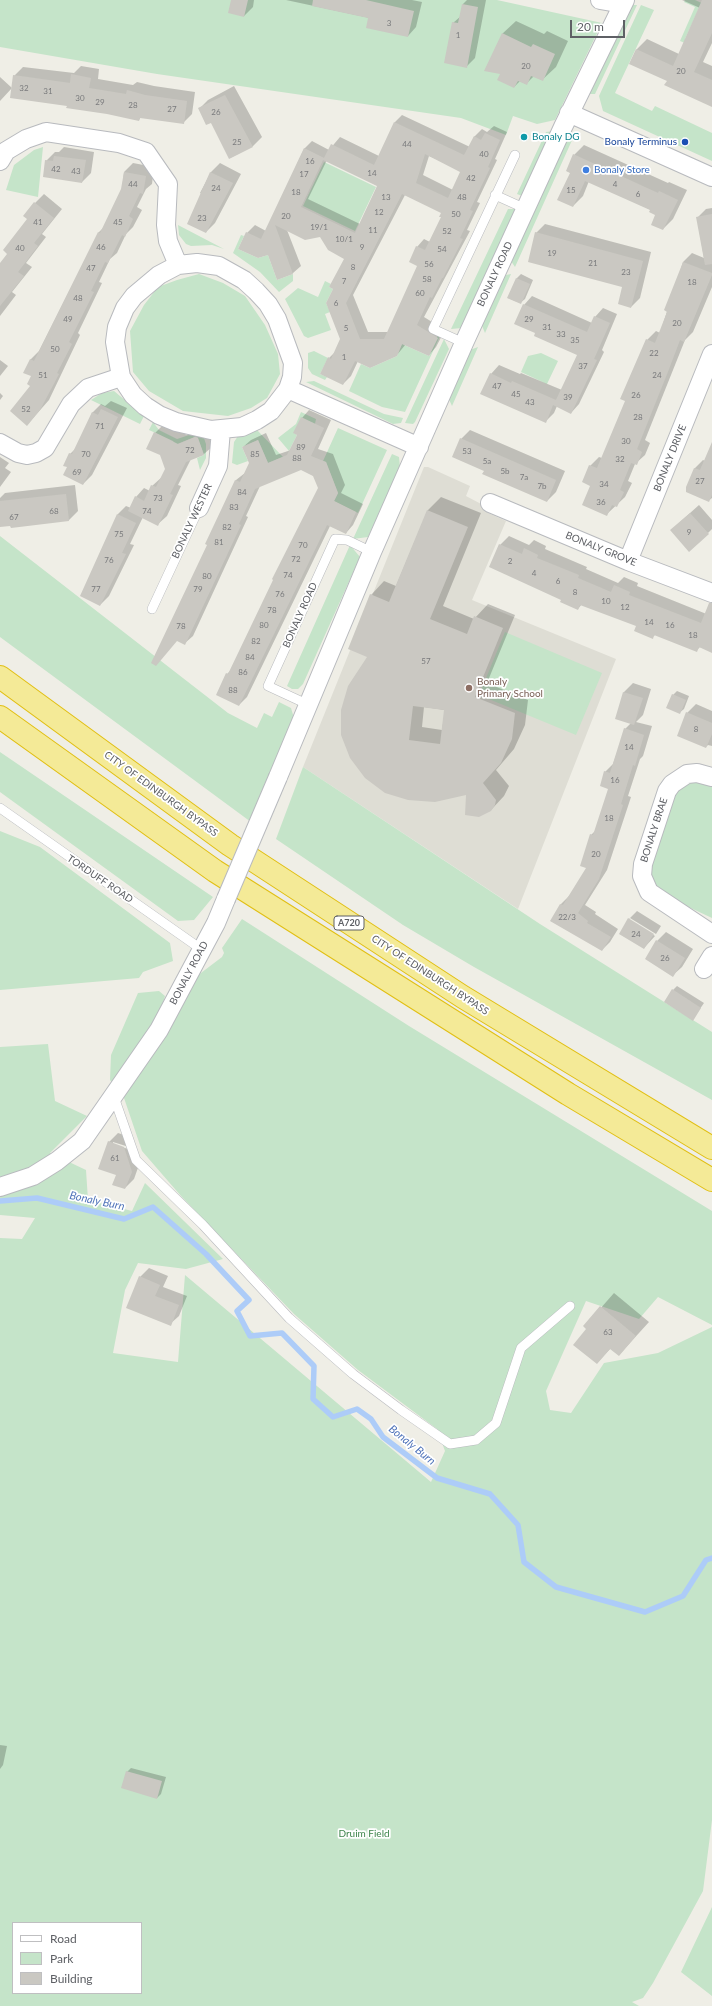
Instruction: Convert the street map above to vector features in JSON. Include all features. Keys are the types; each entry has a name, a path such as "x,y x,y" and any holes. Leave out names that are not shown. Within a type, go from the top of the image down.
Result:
{"highway":[{"name":"CITY OF EDINBURGH BYPASS","path":"0,677 230,845 463,997 712,1148"},
{"name":"A720","path":"0,717 215,871 568,1094 712,1180"}],"street":[{"path":"600,0 624,2"},
{"name":"BONALY ROAD","path":"0,1187 33,1176 57,1161 82,1141 114,1097 159,1030 216,923 309,705 372,552 464,343 569,114 624,2"},
{"path":"569,114 712,178"},
{"path":"0,161 6,152 26,139 46,132 120,143 146,152 168,184 166,225 168,240 178,265"},
{"path":"209,263 219,266 244,280 268,304 277,319 292,363 292,377 288,389 271,412 242,427 221,430 195,428 159,415 133,395 121,377 115,342 117,327 125,308 145,285 178,265 209,263"},
{"name":"BONALY DRIVE","path":"628,560 706,387 712,354"},
{"path":"0,442 18,453 27,455 36,453 45,448 71,404 88,388 121,377"},
{"path":"288,389 419,447"},
{"name":"BONALY WESTER","path":"199,508 218,466 221,430"},
{"name":"BONALY GROVE","path":"490,503 712,593"},
{"name":"BONALY BRAE","path":"712,777 696,773 687,774 672,784 667,791 643,864 642,876 649,892 712,934"}],"lane":[{"path":"464,343 433,329 514,155"},
{"path":"495,195 526,208"},
{"name":"BONALY WESTER","path":"152,609 199,508"},
{"name":"BONALY ROAD","path":"309,705 268,686 335,539 347,540 372,552"},
{"name":"TORDUFF ROAD","path":"0,808 201,949"},
{"path":"114,1097 136,1160 203,1225 289,1318 353,1374 450,1444 476,1440 496,1422 521,1348 570,1306"}],"shaded area":[{"name":"Bonaly Primary School","path":"424,467 428,467 470,486 466,496 483,505 488,513 506,521 472,600 616,659 518,909 303,767"}],"green space":[{"path":"0,0 497,0 602,23 555,120 537,124 513,116 506,135 461,118 157,74 0,47"},
{"path":"685,0 695,0 704,4 699,8 685,39 690,45 680,41 695,7 684,2"},
{"path":"626,5 637,5 595,94 584,94"},
{"path":"641,5 654,10 615,93 652,111 655,106 712,133 712,161 603,111 599,96"},
{"path":"572,130 573,138 515,267 509,258"},
{"path":"555,131 525,197 517,194 546,132"},
{"path":"43,147 38,197 6,190 14,165 34,150"},
{"path":"324,162 376,187 355,231 303,206"},
{"path":"508,209 518,209 462,328 451,329"},
{"path":"178,225 224,249 212,245 191,246 186,244 179,235"},
{"path":"241,235 244,236 238,249 258,258 268,255 277,280 293,274 293,281 279,292 260,272 233,253"},
{"path":"199,274 223,283 245,296 265,325 278,354 280,374 267,398 251,408 228,416 183,411 149,391 133,372 130,331 144,305 158,287"},
{"path":"511,274 485,333 480,321 501,276"},
{"path":"325,281 331,284 329,287 333,289 326,303 330,312 325,314 331,330 308,338 304,336 285,299 298,288 318,297"},
{"path":"438,335 440,336 405,412 382,407 349,391 361,364 370,368 397,356 402,344 429,356"},
{"path":"444,339 449,349 415,422 413,424 405,423"},
{"path":"478,347 452,406 447,395 467,351"},
{"path":"314,351 328,358 320,374 327,377 325,380 312,374 308,368 308,353"},
{"path":"541,353 558,361 547,384 521,372 528,356"},
{"path":"314,381 384,414 403,418 401,423 393,424 306,382"},
{"path":"114,391 144,416 140,424 91,400 102,393"},
{"path":"301,412 316,419 315,424 301,418 294,433 297,435 289,451 278,438 296,424"},
{"path":"153,422 159,430 177,439 192,434 201,435 204,438 206,444 206,458 200,470 197,458 204,455 197,436 175,445 173,441 149,430"},
{"path":"338,428 387,450 358,513 334,501 338,493 326,462 323,461"},
{"path":"257,430 283,457 268,463 258,440 242,447 248,461 237,465 232,463 234,442 238,436"},
{"path":"392,454 399,457 400,467 368,537 353,539"},
{"path":"0,536 228,713 257,728 264,713 272,717 279,702 291,708 294,718 251,822 0,637"},
{"path":"350,545 360,557 303,684 298,689 292,689 287,686"},
{"path":"505,632 602,673 576,735 479,695"},
{"path":"0,752 213,897 194,920 178,921 0,792"},
{"path":"303,767 540,924 712,1032 712,1100 474,967 403,925 276,839"},
{"path":"686,781 700,781 712,787 712,918 665,896 649,878 648,860 672,793"},
{"path":"0,831 40,847 170,943 173,961 143,972 139,978 0,990"},
{"name":"Druim Field","path":"242,919 409,1026 712,1211 712,1325 658,1297 639,1319 586,1301 546,1391 550,1410 571,1413 604,1363 658,1353 712,1327 712,1820 703,1891 653,1983 643,1998 632,2002 639,2006 0,2006 0,1238 22,1239 35,1218 0,1215 0,1047 48,1044 55,1101 87,1116 50,1153 86,1170 88,1200 132,1211 145,1183 223,1259 186,1269 138,1263 125,1290 113,1353 178,1362 185,1275 431,1482 445,1451 437,1429 358,1370 294,1314 181,1196 142,1151 123,1095 193,979 222,957 224,953 222,948"},
{"path":"159,991 165,996 160,1014 114,1085 110,1080 111,1055 138,993"},
{"path":"712,1907 712,1996 681,1972"}],"building":[{"path":"231,0 248,0 244,17 228,13"},
{"path":"313,0 366,0 414,11 408,37 366,28 368,18 312,6"},
{"path":"702,0 712,0 712,33 694,72 712,80 712,107 664,85 667,81 629,64 636,49 673,66"},
{"path":"462,4 478,7 467,68 444,63 452,22 458,23"},
{"path":"502,33 531,47 533,44 555,54 543,81 531,76 527,85 518,81 514,88 497,80 500,74 484,71"},
{"path":"71,74 91,78 89,88 126,94 127,90 145,95 187,101 184,124 140,118 139,121 107,114 66,108 67,106 10,98 13,75 70,83"},
{"path":"225,95 253,147 229,159 211,123 206,125 198,108"},
{"path":"394,122 464,155 474,136 481,140 485,133 500,140 488,167 490,168 470,210 473,211 460,238 463,239 432,298 430,297 417,325 438,338 429,356 402,344 397,356 370,368 355,361 343,385 320,374 328,357 331,359 340,339 326,303 333,289 329,287 344,259 328,250 320,237 305,240 275,225 293,274 277,280 268,255 258,258 238,249 246,232 261,239 304,148 324,158 331,144 374,165","holes":["425,154 460,172 448,198 416,183","323,160 377,186 355,233 301,207","402,194 441,213 439,217 441,217 425,250 416,246 409,262 417,266 384,339 360,339 346,303"]},
{"path":"573,154 658,193 659,191 678,200 663,230 651,225 655,215 649,212 650,210 585,181 573,207 557,200 570,173 566,171"},
{"path":"54,156 86,160 82,183 43,177 45,160 53,161"},
{"path":"124,172 146,176 143,194 140,193 129,216 133,219 125,237 122,235 108,263 105,262 91,291 94,292 69,342 72,344 57,373 59,374 40,410 27,426 10,411 30,386 27,384 31,376 23,373 30,359 34,361 98,232 100,233 121,189"},
{"path":"210,172 233,183 206,233 187,224"},
{"path":"34,202 54,218 34,243 38,246 18,272 24,276 0,306 0,263 7,254 3,250 27,219 23,216"},
{"path":"712,214 712,264 705,265 696,217"},
{"path":"535,232 643,261 631,308 618,304 622,287 528,262"},
{"path":"683,262 712,273 712,275 684,342 680,340 637,449 642,452 637,465 631,463 620,490 624,492 617,507 612,505 607,516 582,505 590,486 582,482 589,465 597,468 625,401 620,399 646,339 655,343 667,312 664,310"},
{"path":"516,278 530,284 521,304 507,298"},
{"path":"523,304 587,332 594,316 610,323 594,359 597,360 571,414 553,405 546,423 480,394 490,373 511,383 512,381 556,400 577,355 534,336 535,333 514,324"},
{"path":"101,409 118,417 83,485 63,475 67,467 63,466 69,453 72,454 92,412 98,415"},
{"path":"301,417 324,428 311,456 326,462 338,493 334,501 356,512 346,534 327,525 239,706 216,695 226,673 228,674 273,580 272,579 318,488 313,476 301,470 255,489 239,524 241,525 185,645 177,641 156,666 151,663 207,545 205,544 235,480 240,482 249,463 242,447 258,440 268,463 287,455 297,435 293,433"},
{"path":"154,432 178,444 195,437 198,438 204,455 186,462 170,494 173,495 158,526 128,511 135,496 144,501 151,485 156,487 165,469 160,455 146,449"},
{"path":"460,438 556,480 547,502 482,474 484,471 452,457"},
{"path":"712,442 712,495 709,502 686,492 686,487 694,468 700,470"},
{"path":"66,494 69,521 11,528 10,526 0,527 0,501"},
{"path":"427,510 468,527 430,619 467,634 474,616 503,628 475,697 515,713 512,739 501,763 483,783 496,800 495,805 491,811 479,817 465,815 466,795 435,802 408,800 385,793 365,778 350,758 341,735 341,710 348,686 367,657 348,649 370,594 389,602","holes":["413,706 444,710 440,744 409,740"]},
{"path":"690,513 709,534 689,552 670,530"},
{"path":"117,514 136,523 122,553 126,554 100,606 80,596"},
{"path":"499,544 522,554 524,548 538,555 537,558 579,575 578,578 611,592 614,585 630,592 629,595 701,623 709,603 712,603 712,653 699,647 697,652 654,635 653,639 634,631 636,626 580,605 578,610 560,602 561,600 489,567"},
{"path":"623,692 643,698 634,725 615,719"},
{"path":"672,694 686,700 680,714 666,708"},
{"path":"686,712 712,723 712,734 706,748 677,736"},
{"path":"624,728 644,735 635,766 633,765 621,804 623,805 599,879 578,913 588,921 587,923 611,937 602,951 550,921 560,904 563,905 586,868 580,866 590,834 593,835 608,789 600,786 604,771 610,773"},
{"path":"628,918 654,934 644,949 619,934"},
{"path":"656,940 685,958 673,977 645,959"},
{"path":"672,989 701,1008 693,1021 664,1002"},
{"path":"108,1141 124,1147 132,1172 125,1189 112,1185 116,1175 98,1169"},
{"path":"139,1276 160,1285 155,1296 179,1305 171,1326 126,1308"},
{"path":"600,1306 636,1336 619,1356 610,1349 597,1364 573,1345 586,1329 583,1326"},
{"path":"126,1771 162,1781 157,1799 121,1788"}],"waterway":[{"name":"Bonaly Burn","path":"0,1201 37,1198 124,1219 153,1207 206,1254 249,1300 237,1311 250,1336 282,1333 314,1366 313,1399 333,1417 357,1409 371,1419 383,1437 437,1478 490,1494 518,1525 524,1562 556,1587 645,1612 683,1596 706,1560 712,1558"}],"place":[{"name":"Bonaly DG","path":"524,137"},
{"name":"Bonaly Terminus","path":"685,142"},
{"name":"Bonaly Store","path":"586,170"},
{"name":"Bonaly Primary School","path":"469,688"}]}
